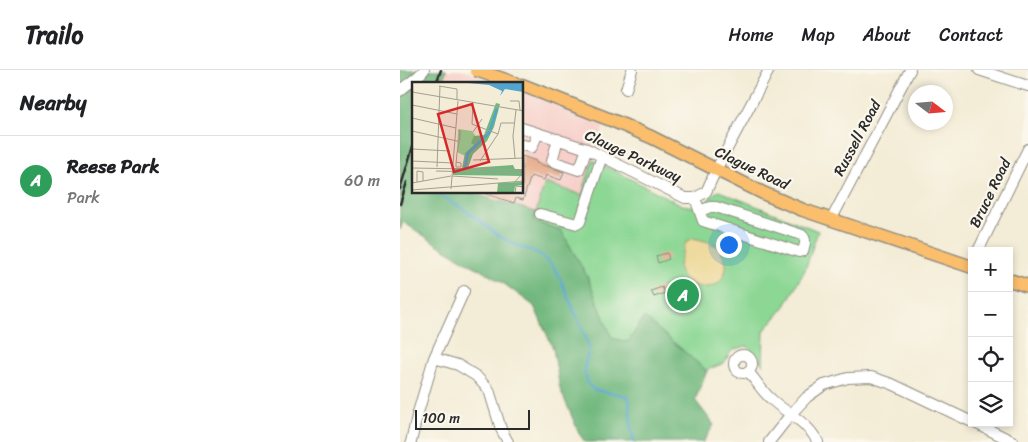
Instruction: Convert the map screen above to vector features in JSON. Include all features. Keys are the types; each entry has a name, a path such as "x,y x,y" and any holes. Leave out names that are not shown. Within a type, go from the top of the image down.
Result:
{"main road":[{"name":"Clague Road","path":"476,70 513,82"},
{"name":"Clague Road","path":"524,86 651,137 765,194 803,210 968,265"},
{"path":"1013,281 1028,286"}],"street":[{"path":"412,82 424,70"},
{"path":"626,89 632,70"},
{"name":"Clauge Parkway","path":"524,129 587,149 685,198 695,198 706,192 769,70"},
{"name":"Russell Road","path":"831,220 910,70"},
{"path":"979,70 1028,86"},
{"path":"400,91 412,82"},
{"path":"524,145 532,147 538,133"},
{"path":"558,139 552,161 580,170 587,149"},
{"name":"Bruce Road","path":"980,247 1028,149"},
{"path":"540,214 577,224 580,222 602,156"},
{"path":"695,198 700,212 703,220 799,252 803,251 806,244 805,238 802,235 716,207 710,207 700,212"},
{"path":"412,442 416,416 434,358 464,291"},
{"path":"434,358 458,365 476,376 489,390 501,429 508,442"},
{"path":"748,372 770,399 804,424 818,442"},
{"path":"770,442 791,414 807,397 824,385 848,378 871,377 892,384 968,420"},
{"path":"983,427 1014,442"}],"shaded area":[{"path":"446,70 461,70 496,82 443,82"},
{"path":"524,91 605,122 582,195 536,212 478,194 524,194"}],"green space":[{"path":"400,70 446,70 443,82 412,82 412,194 478,194 536,212 534,222 561,230 587,276 612,338 628,342 644,317 707,371 695,400 714,425 703,442 585,442 580,435 560,389 553,348 534,306 503,283 446,250 403,222 400,230"},
{"path":"593,160 682,205 700,205 719,191 818,231 805,270 785,306 764,331 763,365 747,346 732,350 724,363 685,379 643,410 533,222 545,183 582,195"}],"sand":[{"path":"693,238 715,245 724,257 726,270 721,280 709,287 693,285 682,275 679,268 686,242"}],"building":[{"path":"524,157 536,161 536,163 564,172 561,180 546,175 544,180 531,176 523,200 516,198 514,203 486,194 524,194"},
{"path":"667,253 669,259 658,263 656,256"},
{"path":"662,287 665,293 654,297 651,291"}],"waterway":[{"path":"437,194 468,212 499,236 518,246 538,253 552,265 560,278 589,349 584,370 588,384 594,390 623,395 629,398 634,442"}],"railway":[{"path":"437,82 441,70"},
{"path":"400,189 412,150"},
{"path":"400,204 407,182"}],"place":[{"name":"Reese Park","path":"683,295"}]}
